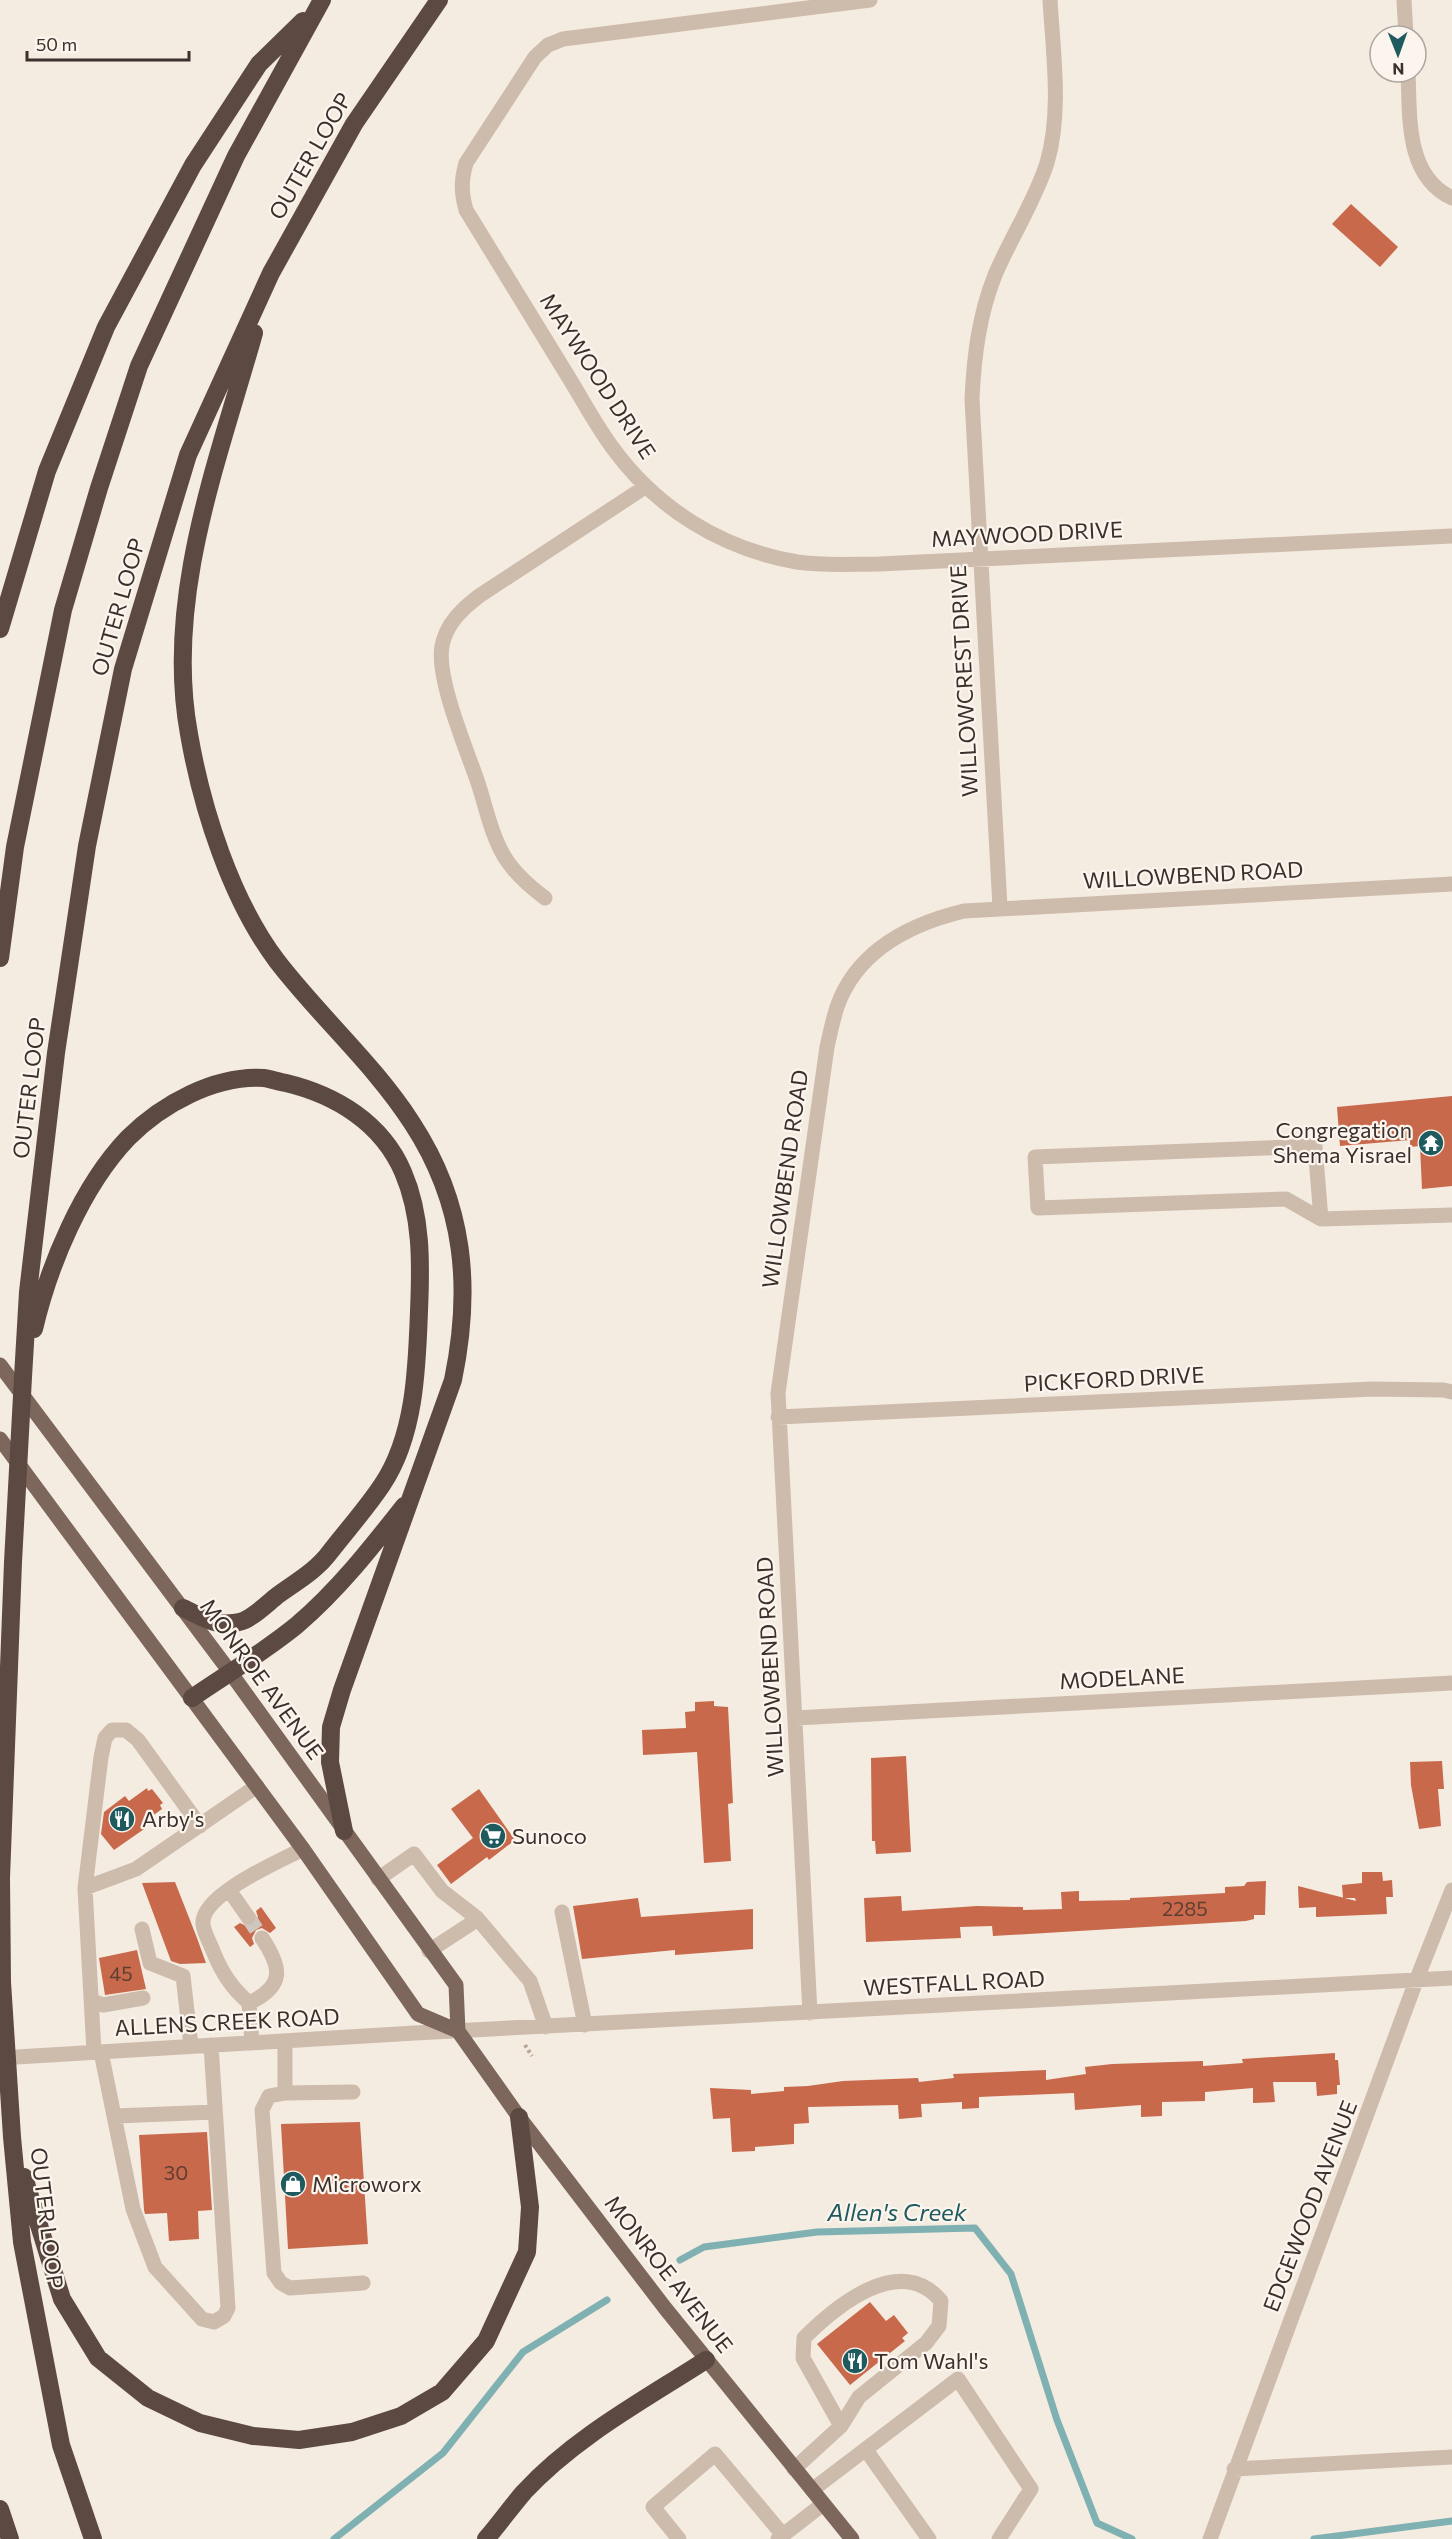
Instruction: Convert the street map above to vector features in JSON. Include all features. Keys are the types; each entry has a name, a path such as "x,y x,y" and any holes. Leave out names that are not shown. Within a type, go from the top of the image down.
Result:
{"highway":[{"name":"OUTER LOOP","path":"93,2539 61,2445 22,2242 12,2137 2,1982 2,1878 22,1377 28,1292 56,1053 86,857 123,669 189,455 271,273 354,124 439,0"},
{"path":"0,628 47,471 106,327 193,165 260,64 321,2"},
{"path":"0,958 15,848 63,610 99,488 139,366 236,156 321,2"},
{"path":"271,273 206,505 191,570 184,627 183,671 188,731 200,788 214,835 231,878 253,921 276,960 412,1123 448,1195 463,1269 465,1302 461,1342 453,1380 416,1490 345,1679 331,1727 330,1762 344,1831"},
{"path":"22,1377 39,1307 70,1225 100,1174 128,1138 164,1110 190,1094 228,1082 264,1078 304,1088 339,1102 365,1120 384,1140 403,1171 419,1232 421,1277 418,1332 408,1420 398,1456 383,1484 323,1561 244,1621 218,1623 183,1608"},
{"path":"192,1698 297,1624 362,1561 416,1490"},
{"path":"12,2137 62,2299 98,2358 148,2398 200,2423 253,2436 299,2440 352,2432 401,2416 442,2392 486,2341 527,2252 530,2207 519,2116"},
{"path":"486,2539 525,2492 575,2447 639,2402 706,2360"},
{"path":"0,2510 10,2539"}],"main road":[{"name":"MONROE AVENUE","path":"0,1365 183,1608 429,1951 456,1985 458,2031 519,2116 665,2308 852,2539"},
{"path":"0,1439 303,1849 418,2014 458,2031"}],"street":[{"name":"MAYWOOD DRIVE","path":"870,0 563,39 548,45 535,57 466,163 460,181 466,210 612,447 645,487 678,514 712,535 764,554 797,562 828,565 1452,536"},
{"name":"WILLOWCREST DRIVE","path":"1000,907 972,399 973,362 982,315 995,274 1036,191 1051,144 1054,80 1050,0"},
{"path":"1404,0 1405,24"},
{"path":"1409,84 1415,152 1421,170 1431,184 1452,198"},
{"path":"545,898 527,885 510,866 497,840 447,691 441,648 447,630 454,620 478,596 645,487"},
{"name":"WILLOWBEND ROAD","path":"810,2013 778,1416 782,1349 827,1047 837,1006 857,971 873,953 894,937 917,925 964,911 1000,907 1452,884"},
{"path":"1321,1219 1315,1146 1035,1157 1038,1208 1286,1199 1321,1219 1452,1215"},
{"name":"PICKFORD DRIVE","path":"778,1416 1373,1389 1452,1392"},
{"name":"MODELANE","path":"795,1718 1452,1683"},
{"path":"200,1826 138,1740 126,1730 112,1730 105,1738 85,1888 98,2052 115,2116 133,2209 155,2267 202,2319 214,2322 224,2316 228,2308 211,2045"},
{"path":"85,1888 136,1869 257,1786"},
{"path":"252,2043 249,2003 222,1974 203,1925 205,1912 214,1900 229,1890 303,1849"},
{"path":"378,1879 414,1854 442,1891 478,1919 530,1981 546,2027"},
{"path":"229,1890 248,1917"},
{"name":"EDGEWOOD AVENUE","path":"1211,2535 1416,1981 1452,1890"},
{"path":"562,1912 585,2025"},
{"path":"429,1951 478,1919"},
{"path":"142,1929 150,1963 183,1976 191,2046"},
{"path":"249,2003 265,1996 274,1985 278,1974 277,1962 262,1938"},
{"name":"WESTFALL ROAD","path":"458,2031 1452,1978"},
{"path":"93,2001 103,2005 143,1998"},
{"name":"ALLENS CREEK ROAD","path":"0,2058 458,2031"},
{"path":"285,2041 285,2093"},
{"path":"354,2092 285,2093 269,2096 262,2110 274,2273 281,2283 290,2288 363,2283"},
{"path":"115,2116 215,2112"},
{"path":"794,2469 841,2426 859,2397 926,2343 939,2326 941,2301 931,2289 908,2282 863,2290 826,2316 804,2338 803,2358 841,2426"},
{"path":"812,2490 958,2379 1031,2489 999,2539"},
{"path":"866,2450 929,2539"},
{"path":"680,2539 652,2507 716,2454 781,2537 823,2504"},
{"path":"1234,2469 1452,2457"}],"path":[{"path":"525,2045 532,2056"}],"building":[{"path":"1351,204 1398,247 1380,267 1332,224"},
{"name":"Congregation Shema Yisrael","path":"1452,1096 1452,1186 1422,1189 1420,1146 1410,1147 1410,1140 1340,1146 1337,1107"},
{"path":"714,1701 714,1706 728,1707 733,1803 728,1804 731,1861 704,1863 697,1752 643,1755 642,1730 686,1728 685,1712 695,1711 695,1702"},
{"path":"906,1756 911,1852 876,1854 875,1841 872,1841 871,1758"},
{"path":"1442,1761 1444,1789 1438,1789 1441,1826 1419,1829 1411,1785 1410,1762"},
{"name":"Arby's","path":"147,1788 148,1791 152,1789 163,1803 160,1805 162,1809 144,1822 147,1827 114,1850 101,1834 104,1812 125,1796 129,1801"},
{"name":"Sunoco","path":"479,1789 515,1840 489,1860 487,1857 451,1884 437,1865 473,1838 451,1809"},
{"path":"1362,1872 1382,1872 1383,1881 1392,1880 1393,1897 1386,1897 1387,1914 1316,1917 1316,1907 1299,1908 1298,1886 1343,1898 1342,1885 1362,1883"},
{"path":"1266,1881 1265,1915 1254,1915 1254,1919 1246,1921 993,1936 992,1926 960,1927 961,1938 866,1942 864,1898 901,1896 902,1911 977,1906 1023,1907 1023,1910 1062,1909 1061,1892 1079,1891 1079,1901 1130,1900 1130,1898 1225,1893 1225,1887"},
{"path":"175,1882 206,1963 180,1964 171,1961 142,1883"},
{"path":"638,1898 641,1917 753,1909 753,1949 675,1955 675,1950 582,1959 573,1906"},
{"path":"261,1907 276,1928 270,1933 262,1928 256,1930 252,1938 254,1944 250,1947 234,1927 240,1923 248,1927 254,1925 258,1917 256,1911"},
{"path":"137,1950 146,1989 105,1995 99,1958"},
{"path":"1335,2053 1335,2060 1338,2060 1340,2085 1337,2085 1337,2094 1317,2096 1316,2082 1273,2082 1275,2102 1253,2103 1253,2088 1205,2092 1205,2101 1162,2102 1162,2116 1141,2117 1141,2105 1075,2110 1074,2093 979,2097 979,2108 962,2109 962,2102 921,2104 922,2117 899,2119 898,2105 808,2107 809,2123 794,2124 794,2144 755,2147 755,2151 732,2152 730,2118 713,2119 710,2088 751,2090 751,2094 784,2091 784,2087 843,2081 918,2078 919,2082 954,2078 953,2074 1046,2070 1046,2080 1086,2074 1085,2067 1112,2064 1203,2061 1203,2066 1243,2063 1242,2059"},
{"path":"360,2122 368,2244 288,2249 281,2124"},
{"path":"207,2132 212,2210 198,2211 199,2239 169,2241 167,2213 145,2214 139,2135"},
{"name":"Tom Wahl's","path":"870,2302 886,2321 894,2315 908,2333 902,2338 905,2341 850,2385 817,2344"}],"waterway":[{"name":"Allen's Creek","path":"680,2260 704,2247 817,2232 975,2228 1011,2274 1057,2420 1097,2523 1132,2539"},
{"name":"Allen's Creek","path":"334,2539 443,2453 523,2352 607,2300"},
{"name":"Allen's Creek","path":"1314,2539 1452,2521"}],"tunnel":[{"path":"248,1917 262,1938"}],"place":[{"name":"Congregation Shema Yisrael","path":"1431,1143"},
{"name":"Arby's","path":"122,1819"},
{"name":"Sunoco","path":"493,1836"},
{"name":"Microworx","path":"293,2184"},
{"name":"Tom Wahl's","path":"855,2361"}]}
